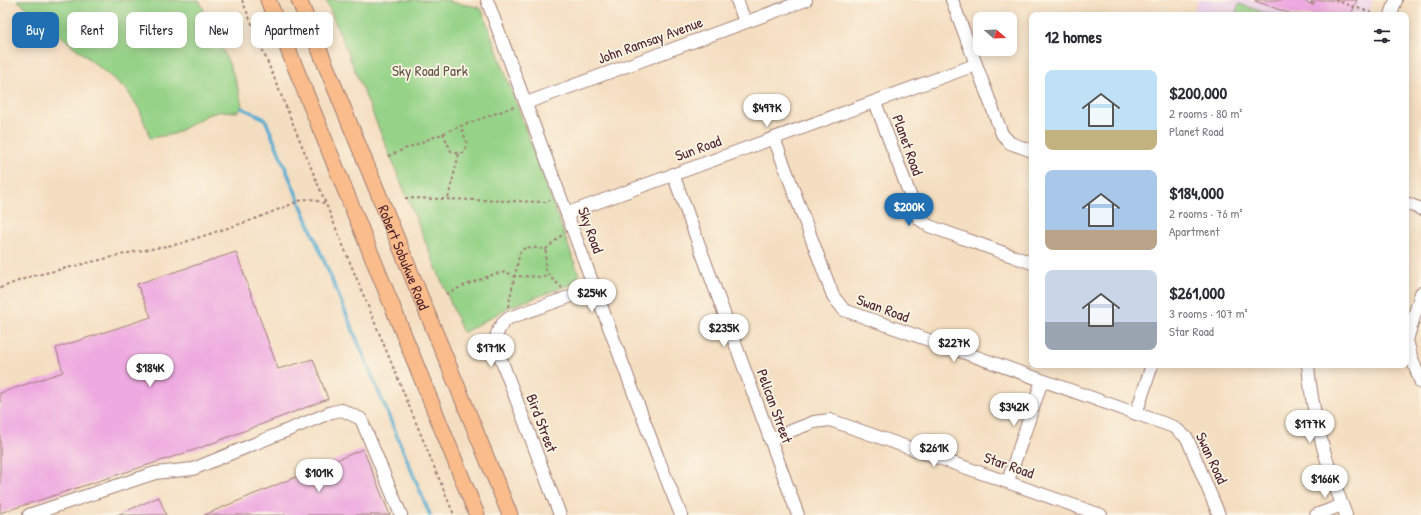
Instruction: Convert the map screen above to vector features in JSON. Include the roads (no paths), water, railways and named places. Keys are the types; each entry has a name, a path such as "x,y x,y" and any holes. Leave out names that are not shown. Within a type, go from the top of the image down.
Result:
{"main road":[{"name":"Robert Sobukwe Road","path":"268,0 477,515"},
{"name":"Robert Sobukwe Road","path":"299,0 510,515"}],"street":[{"name":"Sky Road","path":"488,0 523,104 561,194 658,458 681,515"},
{"path":"737,0 745,22"},
{"name":"John Ramsay Avenue","path":"523,104 806,0"},
{"path":"952,0 975,66 1002,134 1010,143 1029,150"},
{"path":"1392,12 1396,0"},
{"name":"Sun Road","path":"568,213 975,66"},
{"name":"Planet Road","path":"875,102 919,220 929,226 1029,262"},
{"name":"Swan Road","path":"774,138 829,287 839,306 852,314 1174,427 1187,438 1219,515"},
{"name":"Pelican Street","path":"673,174 798,515"},
{"path":"1409,204 1421,209"},
{"name":"Bird Street","path":"560,515 496,346 498,329 509,318 595,288"},
{"path":"1409,333 1421,293"},
{"path":"1409,348 1421,383"},
{"path":"1136,414 1151,368"},
{"path":"1308,368 1312,403 1319,434 1344,510 1316,515"},
{"path":"1008,482 1042,381"},
{"path":"29,515 155,473 193,469 284,431 332,412 342,410 361,419 401,515"},
{"name":"Star Road","path":"770,439 814,422 830,420 1101,515"}],"waterway":[{"path":"242,108 265,119 430,515"}],"park label":[{"name":"Sky Road Park","path":"430,70"}]}
